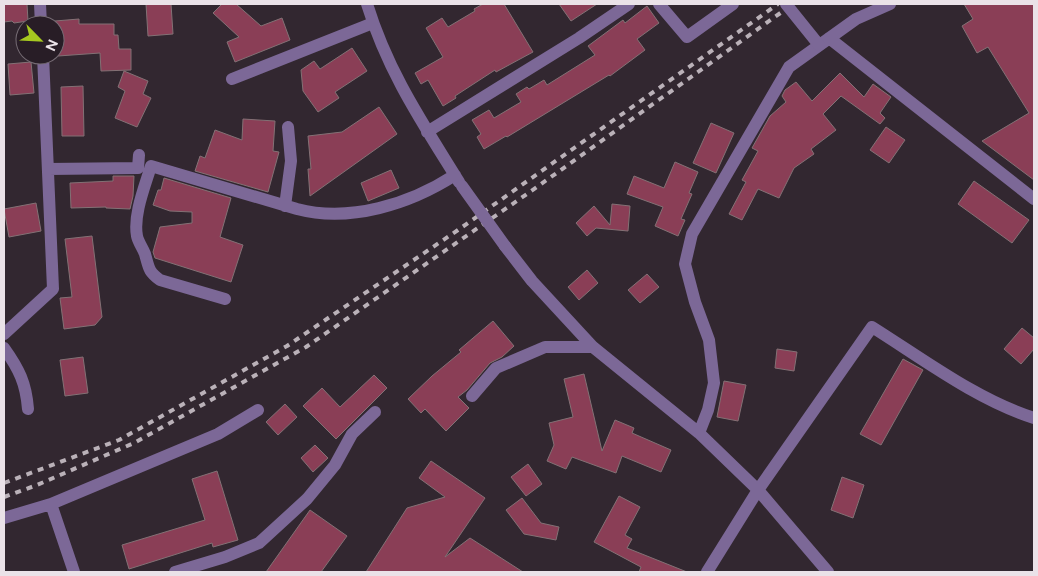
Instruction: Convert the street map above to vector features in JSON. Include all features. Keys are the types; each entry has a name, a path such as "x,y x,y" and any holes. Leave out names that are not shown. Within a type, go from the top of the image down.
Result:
{"street":[{"path":"368,4 388,62 427,132 505,246 532,281 593,347 699,433 758,490 828,572"},
{"path":"427,132 579,38 628,4"},
{"path":"659,4 687,37 733,4"},
{"path":"786,4 824,42 1034,199"},
{"path":"699,433 708,410 714,383 708,340 685,264 692,234 788,67 856,19 890,4"},
{"path":"232,79 373,23"},
{"path":"4,334 53,289 43,65"},
{"path":"285,206 292,161 288,127"},
{"path":"48,169 138,168 139,155"},
{"path":"225,300 160,280 152,274 147,266 145,254 137,238 136,228 140,203 151,166 285,206 322,214 356,214 416,195 442,184 459,180"},
{"path":"708,572 758,490 872,327 974,391 1011,411 1034,418"},
{"path":"472,396 496,368 545,347 593,347"},
{"path":"4,348 20,374 26,390 28,409"},
{"path":"4,518 51,504 218,434 258,410"},
{"path":"175,572 225,557 259,543 306,499 334,465 352,434 375,412"},
{"path":"51,504 74,572"}],"building":[{"path":"4,4 27,4 28,15 15,15 15,23 12,21 4,22"},
{"path":"146,4 171,4 173,34 148,36"},
{"path":"222,4 236,4 261,26 282,18 290,40 235,62 227,42 239,37 213,13"},
{"path":"483,4 504,4 533,52 496,72 495,70 443,106 428,80 421,84 415,73 443,57 426,28 442,18 448,27"},
{"path":"559,4 597,4 571,21"},
{"path":"964,4 1034,4 1034,180 982,141 1029,113 988,47 977,53 962,26 973,19"},
{"path":"647,6 659,23 637,39 645,50 610,76 484,149 477,137 481,134 472,120 489,110 494,118 521,102 516,94 527,87 529,89 544,80 547,85 595,55 588,46 623,20 625,23"},
{"path":"79,19 79,24 114,24 114,35 118,35 119,49 131,49 131,70 101,71 100,53 65,56 65,20"},
{"path":"352,48 367,71 335,92 339,98 318,112 303,91 301,70 314,61 320,69"},
{"path":"8,64 31,65 34,93 10,95"},
{"path":"124,71 148,81 143,94 151,98 137,127 115,118 125,91 118,87"},
{"path":"840,73 864,97 873,84 891,97 880,113 885,118 880,124 841,96 823,114 836,130 811,149 814,154 794,168 779,198 758,189 742,220 729,214 746,182 742,180 758,151 752,148 770,116 786,102 782,96 785,90 796,82 812,101"},
{"path":"83,86 84,136 62,136 61,87"},
{"path":"379,107 397,134 310,196 308,169 311,169 308,136 342,132"},
{"path":"243,119 275,121 273,151 279,152 268,192 195,171 200,156 205,158 215,130 242,140"},
{"path":"711,123 734,133 716,173 693,163"},
{"path":"886,127 905,140 889,163 870,150"},
{"path":"675,162 698,172 689,193 692,194 681,219 685,220 678,236 655,226 663,207 627,194 634,176 664,188"},
{"path":"391,170 399,188 368,201 361,183"},
{"path":"113,176 134,176 130,209 106,207 71,208 70,183 113,181"},
{"path":"164,178 231,198 220,237 243,245 231,282 155,258 153,252 160,227 192,223 192,212 170,211 153,205 158,190 161,190"},
{"path":"974,181 1029,220 1012,243 958,204"},
{"path":"36,203 41,231 9,237 4,209"},
{"path":"612,204 630,206 628,231 596,228 587,236 576,223 594,206 610,225"},
{"path":"92,236 102,317 95,325 64,329 60,298 72,297 65,239"},
{"path":"587,270 598,283 579,300 568,287"},
{"path":"647,274 659,287 640,303 628,290"},
{"path":"493,321 514,346 502,357 490,363 467,390 458,397 469,408 446,431 425,409 421,413 408,399 461,352 459,350"},
{"path":"1022,328 1034,338 1034,349 1021,364 1004,349"},
{"path":"777,349 797,352 794,371 775,368"},
{"path":"83,357 88,393 65,396 60,360"},
{"path":"903,359 923,370 881,445 860,434"},
{"path":"584,374 602,451 615,420 634,428 632,433 671,450 661,472 622,456 616,473 572,457 566,469 547,461 554,445 549,423 573,417 564,379"},
{"path":"374,375 387,388 336,439 303,406 322,388 340,407"},
{"path":"724,381 746,385 738,421 717,417"},
{"path":"285,404 297,417 278,435 266,422"},
{"path":"315,445 328,458 313,472 301,458"},
{"path":"431,461 485,498 445,557 470,538 523,572 366,572 407,508 445,497 419,478"},
{"path":"528,464 542,484 526,496 511,477"},
{"path":"217,471 238,540 213,547 212,543 129,569 122,545 205,520 192,479"},
{"path":"842,477 864,485 853,518 831,510"},
{"path":"619,496 640,507 625,535 632,539 627,548 687,572 639,572 641,567 594,542"},
{"path":"522,498 541,523 559,527 556,540 524,534 506,510"},
{"path":"310,510 347,536 321,572 266,572"}],"railway":[{"path":"4,483 119,440 287,346 458,230 778,4"},
{"path":"4,497 37,485 134,443 306,347 537,187 793,4"}]}
